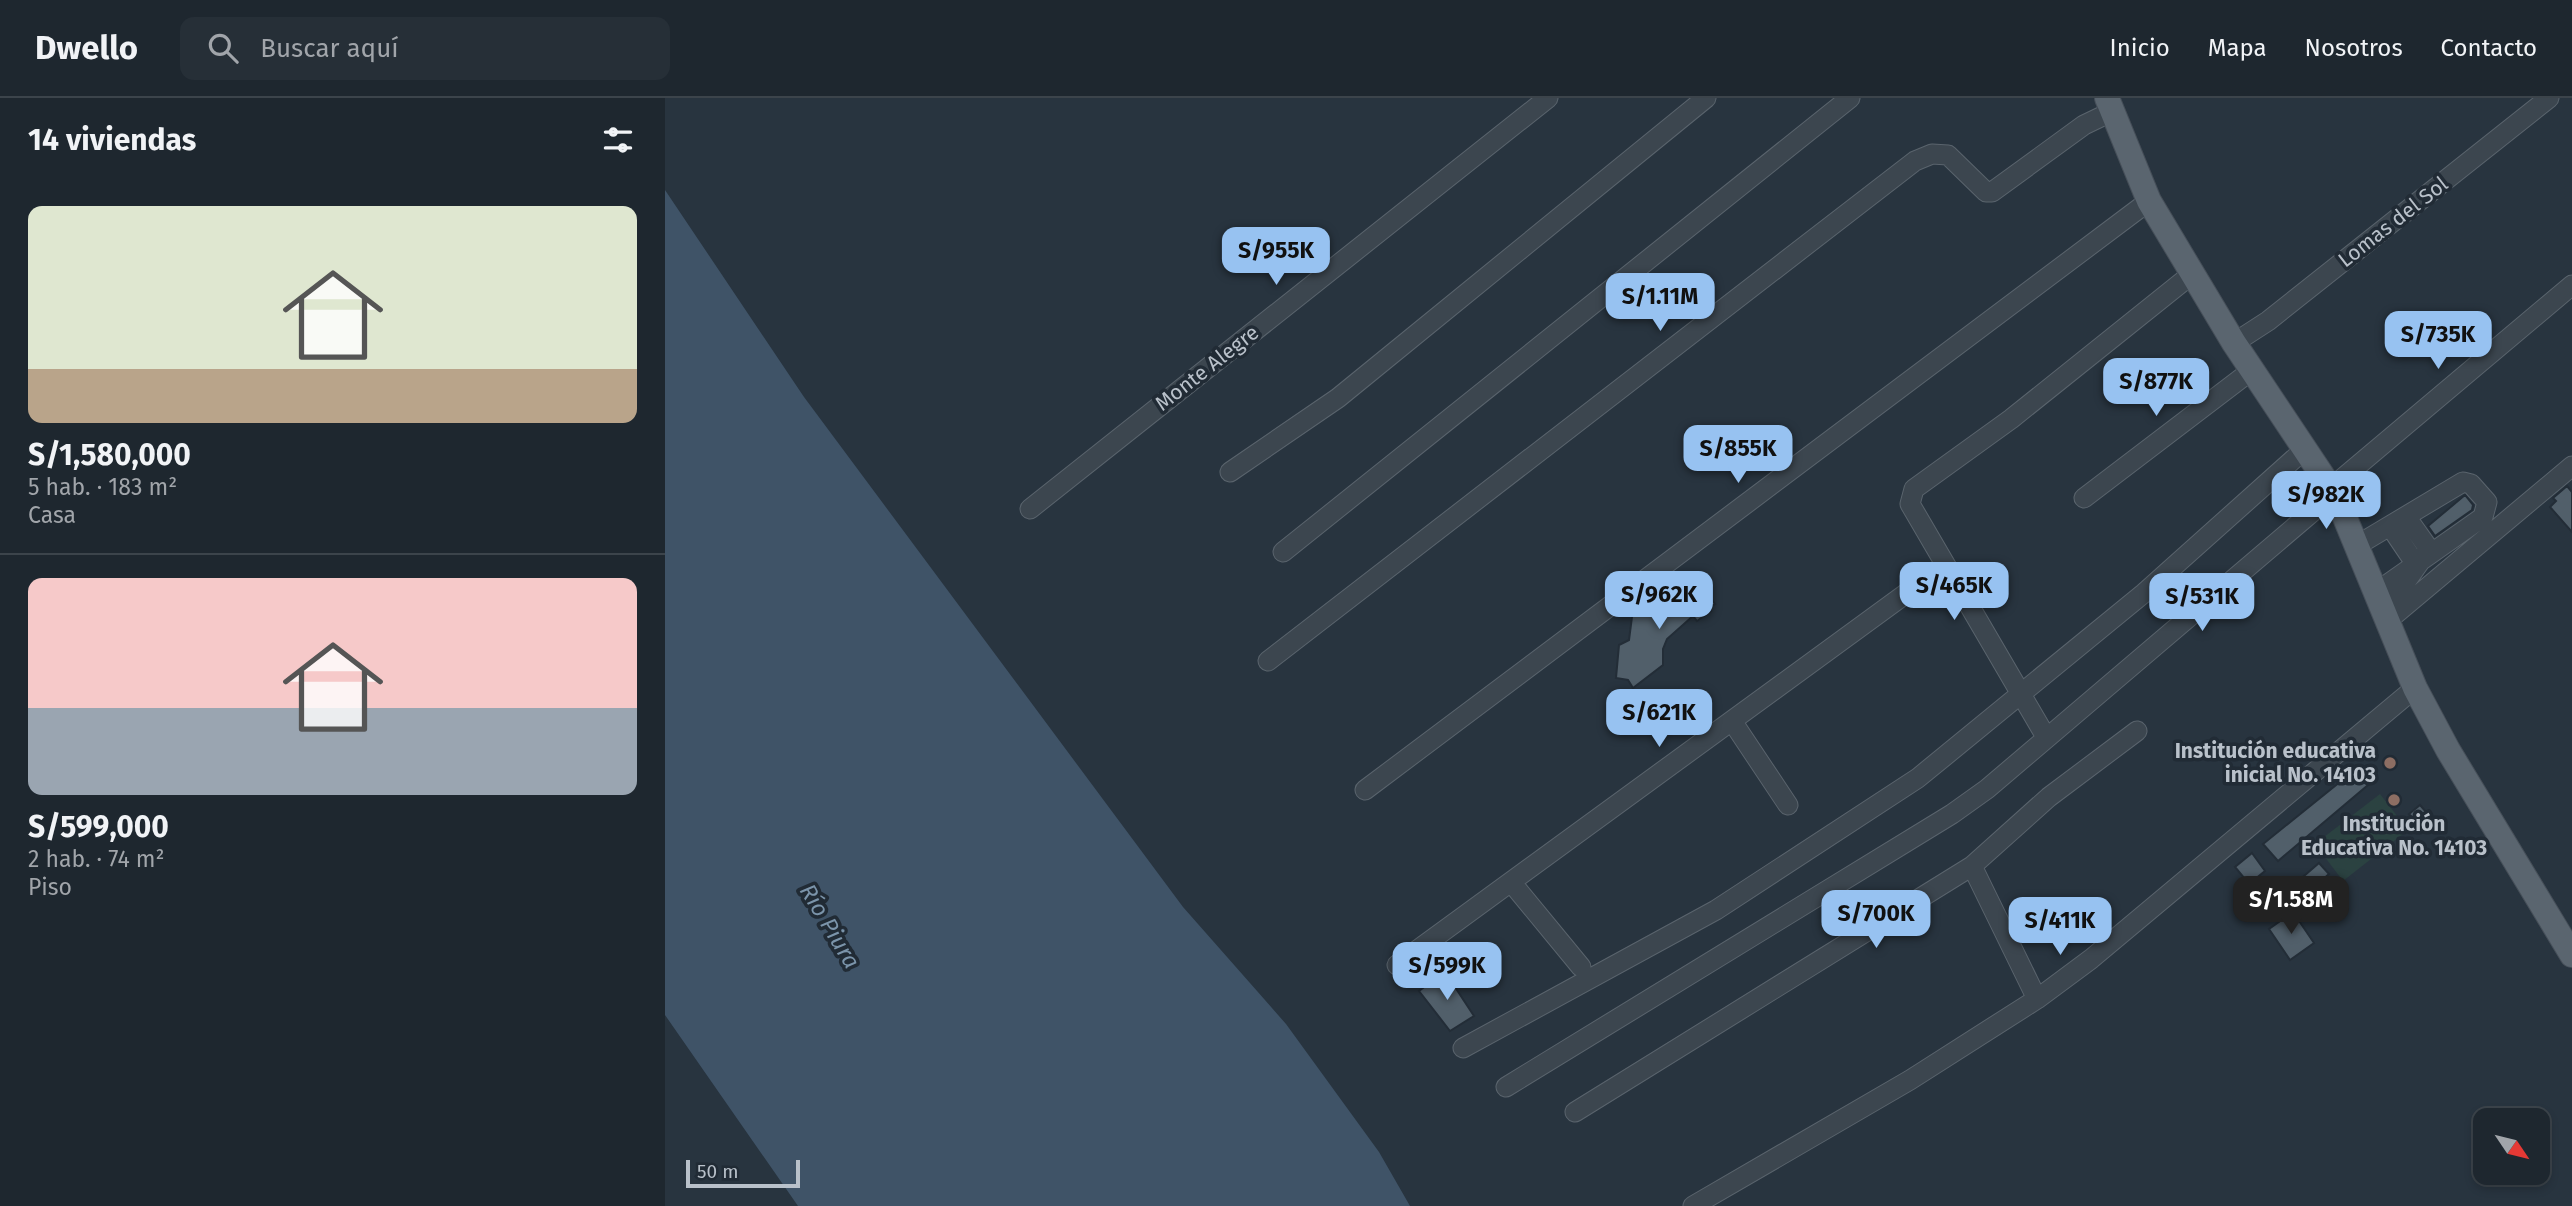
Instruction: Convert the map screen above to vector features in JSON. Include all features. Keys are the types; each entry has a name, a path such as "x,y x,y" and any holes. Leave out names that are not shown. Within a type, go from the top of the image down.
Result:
{"main road":[{"path":"2109,105 2149,201 2234,343 2334,492 2415,688 2448,750 2572,955"}],"street":[{"name":"Monte Alegre","path":"1030,509 1548,98"},
{"path":"1230,472 1338,398 1706,98"},
{"path":"1283,552 1850,98"},
{"name":"Lomas del Sol","path":"2234,343 2268,321 2549,98"},
{"path":"1268,661 1915,161 1932,154 1948,155 1986,192 1992,192 2109,105"},
{"path":"1365,790 2149,201"},
{"path":"2046,737 1910,504 1914,489 2011,419 2192,274"},
{"path":"1506,1087 1952,814 1987,789 2317,508 2572,285"},
{"path":"2084,498 2252,370"},
{"path":"1463,1048 1716,910 1918,778 2144,593 2305,449"},
{"path":"2381,610 2572,466"},
{"path":"2354,540 2389,528 2455,485 2471,484 2487,502 2483,517 2419,561 2381,610"},
{"path":"2389,528 2419,561"},
{"path":"1397,965 1945,565"},
{"path":"1693,1206 1910,1080 2037,999 2091,959 2415,688"},
{"path":"1732,721 1788,805"},
{"path":"1576,1112 1972,866 2049,797 2137,731"},
{"path":"1972,866 2037,999"},
{"path":"1511,882 1581,967"}],"green space":[{"path":"2380,794 2408,830 2343,881 2315,844"}],"water":[{"name":"Río Piura","path":"665,190 804,397 1183,907 1286,1024 1379,1152 1410,1206 798,1206 665,1015"}],"building":[{"path":"2567,486 2572,492 2572,532 2550,507 2556,501 2553,498"},
{"path":"2465,495 2473,505 2472,510 2435,536 2428,526"},
{"path":"1694,576 1715,604 1709,608 1711,611 1697,621 1693,616 1667,639 1663,649 1663,665 1633,688 1628,680 1616,678 1619,645 1629,640 1633,609 1650,612"},
{"path":"2356,769 2368,785 2278,861 2263,844"},
{"path":"2420,805 2434,821 2423,830 2409,814"},
{"path":"2252,853 2265,871 2249,884 2235,867"},
{"path":"2319,863 2329,874 2307,893 2297,882"},
{"path":"2293,912 2314,943 2290,960 2269,929"},
{"path":"1440,975 1451,981 1474,1016 1450,1031 1419,991"}],"place":[{"name":"Institución educativa inicial No. 14103","path":"2390,763"},
{"name":"Institución Educativa No. 14103","path":"2394,800"}]}
